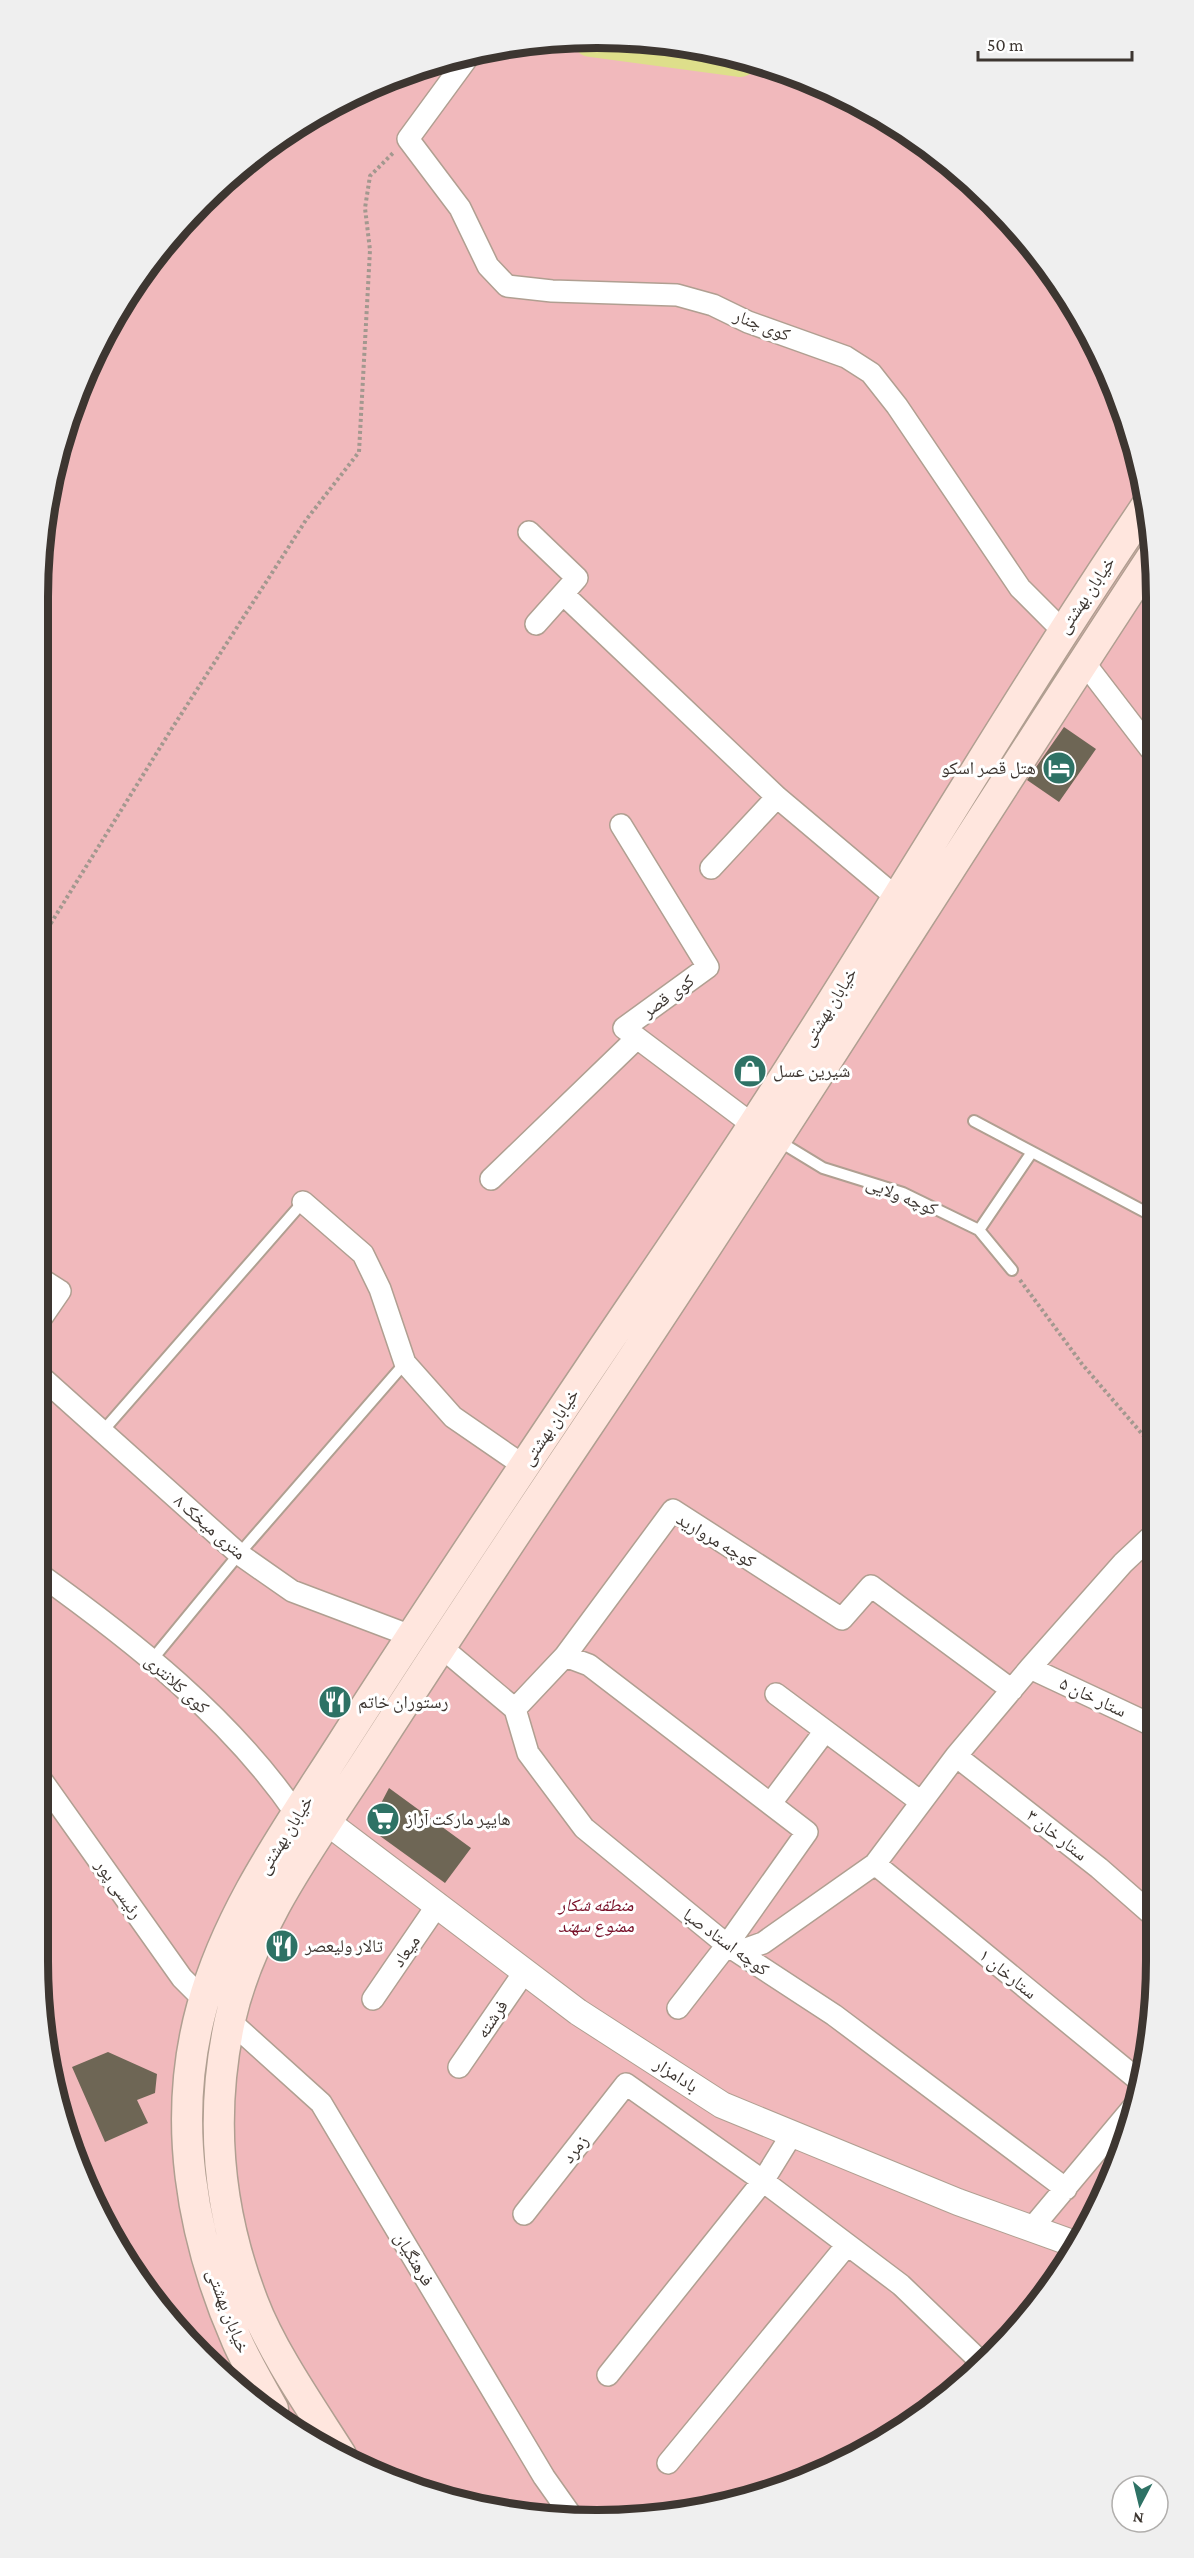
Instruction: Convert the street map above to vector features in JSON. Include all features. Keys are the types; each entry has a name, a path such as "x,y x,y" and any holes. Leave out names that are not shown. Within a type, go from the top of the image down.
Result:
{"main road":[{"name":"خیابان بهشتی","path":"269,2401 237,2342 211,2269 192,2199 186,2139 190,2067 204,2000 233,1924 301,1809 411,1636 524,1466 765,1132 897,898 1062,630 1139,516"},
{"name":"خیابان بهشتی","path":"333,2442 285,2363 254,2305 230,2227 218,2166 218,2103 230,2021 248,1957 284,1890 765,1132 1145,567"},
{"path":"321,1784 330,1785 339,1795 327,1822 307,1844 293,1837 301,1809 321,1784"}],"street":[{"path":"408,139 462,65"},
{"name":"کوی چنار","path":"408,139 460,208 488,266 507,286 552,291 677,295 713,305 748,322 846,357 871,373 897,406 1020,588 1062,630"},
{"path":"529,532 577,578 536,624"},
{"path":"563,594 777,797 897,898"},
{"path":"1083,661 1146,743"},
{"path":"711,868 777,797"},
{"name":"کوی قصر","path":"621,825 708,967 624,1028 765,1132"},
{"path":"491,1179 637,1038"},
{"path":"303,1202 363,1254 380,1289 405,1363 453,1417 524,1466"},
{"path":"48,1283 60,1291 48,1308"},
{"name":"۸ متری میخک","path":"48,1383 239,1554 292,1591 411,1636"},
{"name":"کوچه مروارید","path":"565,1656 673,1510 842,1619 872,1586 1012,1690"},
{"path":"732,1948 763,1943 875,1864 956,1756 1030,1668 1124,1563 1146,1542"},
{"name":"کوی کلانتری","path":"48,1581 180,1684 237,1740 301,1809"},
{"path":"440,1646 515,1709 565,1656 589,1665 807,1832 732,1948 678,2008"},
{"name":"ستار خان ۵","path":"1030,1668 1146,1722"},
{"path":"776,1694 921,1802"},
{"name":"کوچه استاد صبا","path":"515,1709 528,1753 584,1828 732,1948 834,2015 1066,2189"},
{"path":"771,1803 825,1731"},
{"name":"ستار خان ۳","path":"956,1756 1099,1868 1146,1909"},
{"name":"رئیسی پور","path":"48,1789 182,1978 204,2000"},
{"name":"بادامزار","path":"327,1822 578,2012 722,2106 958,2202 1068,2242"},
{"name":"ستارخان ۱","path":"875,1864 1133,2076"},
{"name":"میعاد","path":"373,1999 438,1904"},
{"name":"فرشته","path":"459,2067 525,1971"},
{"name":"فرهنگیان","path":"230,2021 321,2103 544,2477 567,2509"},
{"name":"زمرد","path":"524,2214 626,2084 763,2181"},
{"path":"1032,2228 1122,2121"},
{"path":"608,2375 763,2181 792,2134"},
{"path":"763,2181 901,2285 976,2357"},
{"path":"668,2463 847,2245"}],"lane":[{"path":"974,1121 1146,1212"},
{"name":"کوچه ولایی","path":"765,1132 823,1168 903,1193 979,1230 1012,1270"},
{"path":"979,1230 1032,1152"},
{"path":"102,1432 303,1202"},
{"path":"151,1660 239,1554 405,1363"}],"path":[{"path":"48,928 306,520 359,452 370,250 365,208 370,176 408,139"},
{"path":"1012,1270 1082,1364 1146,1439"}],"green space":[{"name":"منطقه شکار ممنوع سهند","path":"597,48 633,49 704,59 773,77 807,90 872,122 931,161 985,209 1033,263 1072,323 1104,387 1127,455 1141,525 1146,597 1146,1961 1145,1997 1135,2068 1117,2137 1104,2171 1072,2236 1033,2295 1010,2323 959,2374 931,2397 872,2436 807,2468 773,2481 704,2499 633,2509 561,2509 525,2505 455,2491 421,2481 354,2453 322,2436 263,2397 235,2374 184,2323 161,2295 122,2236 90,2171 67,2103 53,2033 49,1997 48,597 49,561 59,490 77,421 90,387 122,322 141,292 161,263 209,209 263,161 292,141 354,105 387,90 421,77 490,59 561,49"}],"building":[{"name":"هتل قصر اسکو","path":"1064,727 1096,749 1059,802 1027,780"},
{"path":"389,1788 471,1848 445,1883 380,1836 375,1827 377,1811"},
{"path":"108,2052 157,2074 155,2093 137,2100 148,2123 105,2142 72,2067"}],"place":[{"name":"هتل قصر اسکو","path":"1059,768"},
{"name":"شیرین عسل","path":"750,1071"},
{"name":"رستوران خاتم","path":"335,1702"},
{"name":"هایپر مارکت آراز","path":"383,1819"},
{"name":"تالار ولیعصر","path":"282,1946"}]}
